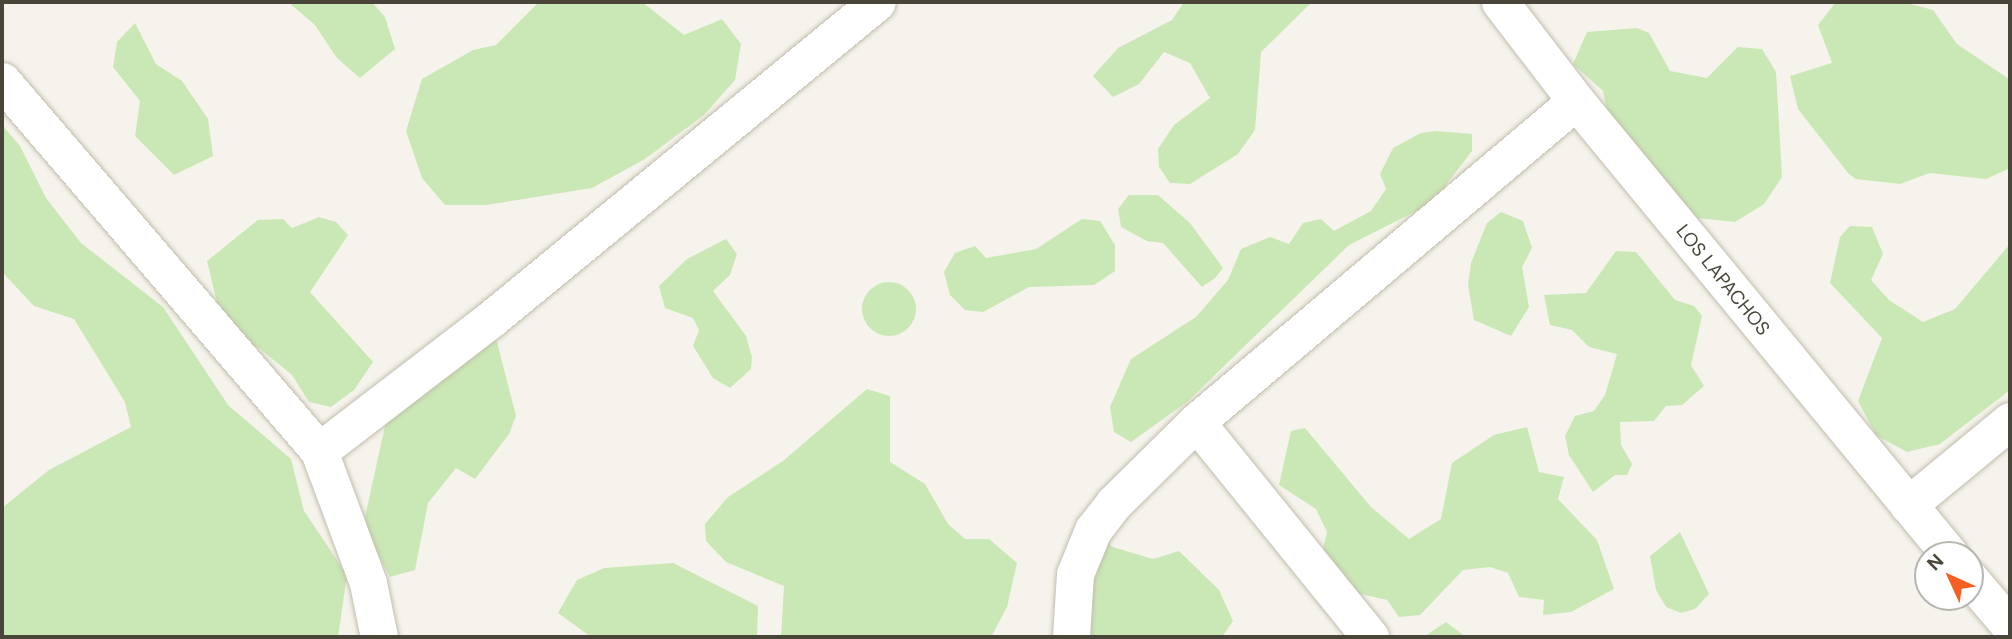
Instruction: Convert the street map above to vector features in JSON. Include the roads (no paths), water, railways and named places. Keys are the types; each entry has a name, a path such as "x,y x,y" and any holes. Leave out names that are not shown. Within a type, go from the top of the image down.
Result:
{"street":[{"path":"318,451 491,319 877,2"},
{"name":"LOS LAPACHOS","path":"1500,2 1576,101 1938,541"},
{"path":"2,81 318,451 368,583 380,637"},
{"path":"1072,637 1076,573 1093,530 1114,503 1196,422 1576,101"},
{"path":"1908,505 2010,421"},
{"path":"1196,422 1370,637"},
{"path":"1984,595 2010,626"}]}
